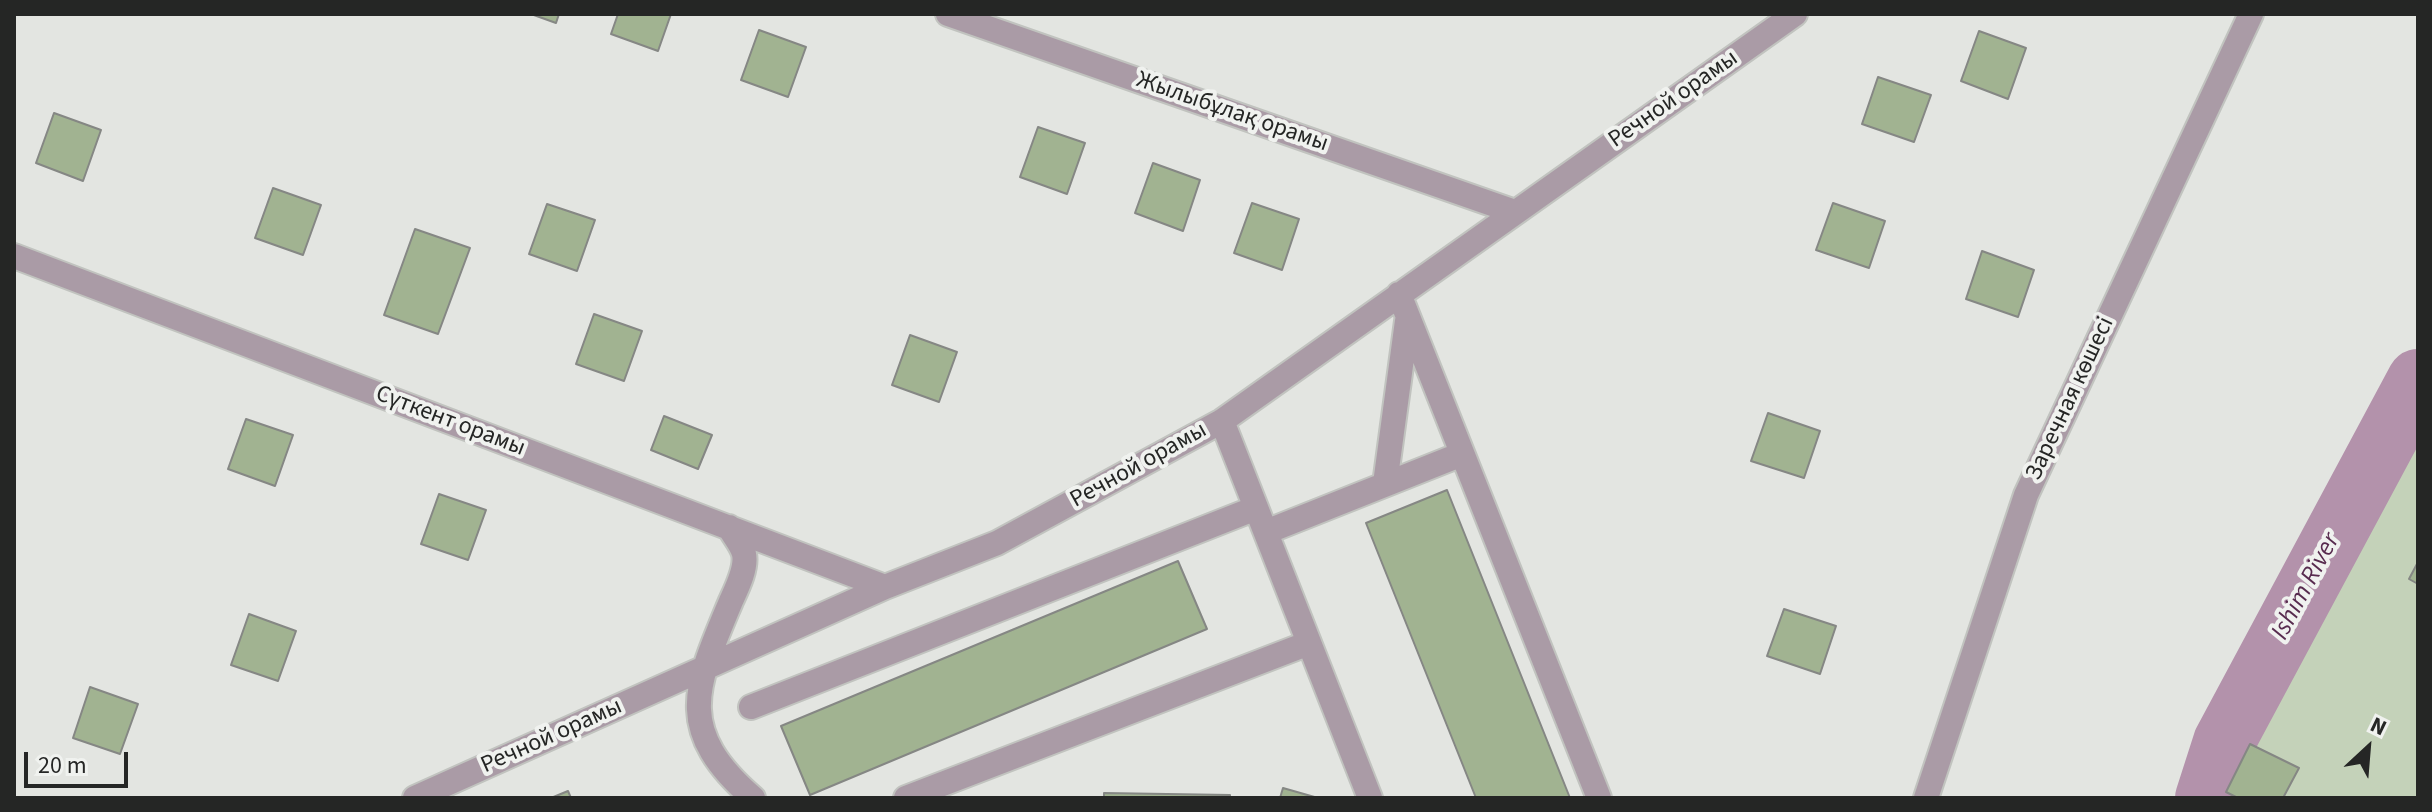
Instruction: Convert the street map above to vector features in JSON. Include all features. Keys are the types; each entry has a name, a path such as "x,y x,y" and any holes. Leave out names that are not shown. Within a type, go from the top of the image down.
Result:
{"street":[{"name":"Жылыбұлақ орамы","path":"948,14 1515,212"},
{"name":"Речной орамы","path":"415,798 885,587 997,543 1222,421 1795,14"},
{"name":"Заречная көшесі","path":"1926,798 2026,495 2251,14"},
{"name":"Сүткент орамы","path":"14,256 885,587"},
{"path":"1399,294 1407,321 1599,798"},
{"path":"1385,484 1407,321"},
{"path":"1222,421 1370,798"},
{"path":"1266,532 1462,454"},
{"path":"751,707 1256,508"},
{"path":"729,527 744,555 740,581 702,671 697,713 708,746 737,785 753,798"},
{"path":"906,798 1309,643"}],"green space":[{"path":"2418,394 2418,798 2187,798"}],"building":[{"path":"531,14 559,14 556,23"},
{"path":"618,14 671,14 658,51 611,34"},
{"path":"759,30 806,47 788,97 741,80"},
{"path":"1979,31 2026,48 2008,99 1961,81"},
{"path":"1878,77 1931,95 1914,142 1862,124"},
{"path":"54,113 101,130 83,181 36,163"},
{"path":"1038,127 1085,143 1067,194 1020,177"},
{"path":"1153,163 1200,180 1183,231 1135,213"},
{"path":"273,188 321,205 303,255 255,238"},
{"path":"1252,203 1299,219 1282,270 1234,253"},
{"path":"1833,203 1885,221 1869,268 1816,250"},
{"path":"547,204 595,220 577,271 529,254"},
{"path":"415,229 470,248 438,334 384,315"},
{"path":"1982,251 2034,270 2018,317 1966,299"},
{"path":"594,314 642,331 624,381 576,364"},
{"path":"910,335 957,352 939,402 892,385"},
{"path":"1768,413 1820,431 1804,478 1751,461"},
{"path":"664,416 712,435 698,469 651,450"},
{"path":"246,419 293,435 275,486 228,469"},
{"path":"1447,490 1570,798 1476,798 1366,523"},
{"path":"439,494 486,510 468,560 421,544"},
{"path":"1178,561 1207,629 810,795 781,726"},
{"path":"2418,562 2418,584 2409,579"},
{"path":"1784,609 1836,626 1820,674 1767,656"},
{"path":"249,614 296,631 278,681 231,665"},
{"path":"90,687 138,704 120,754 73,738"},
{"path":"2250,744 2299,768 2283,798 2238,798 2226,792"},
{"path":"1283,788 1318,798 1280,798"},
{"path":"568,791 571,798 551,798"},
{"path":"1104,793 1230,795 1230,798 1104,798"}],"waterway":[{"name":"Ishim River","path":"2206,798 2224,742 2418,380"}]}
